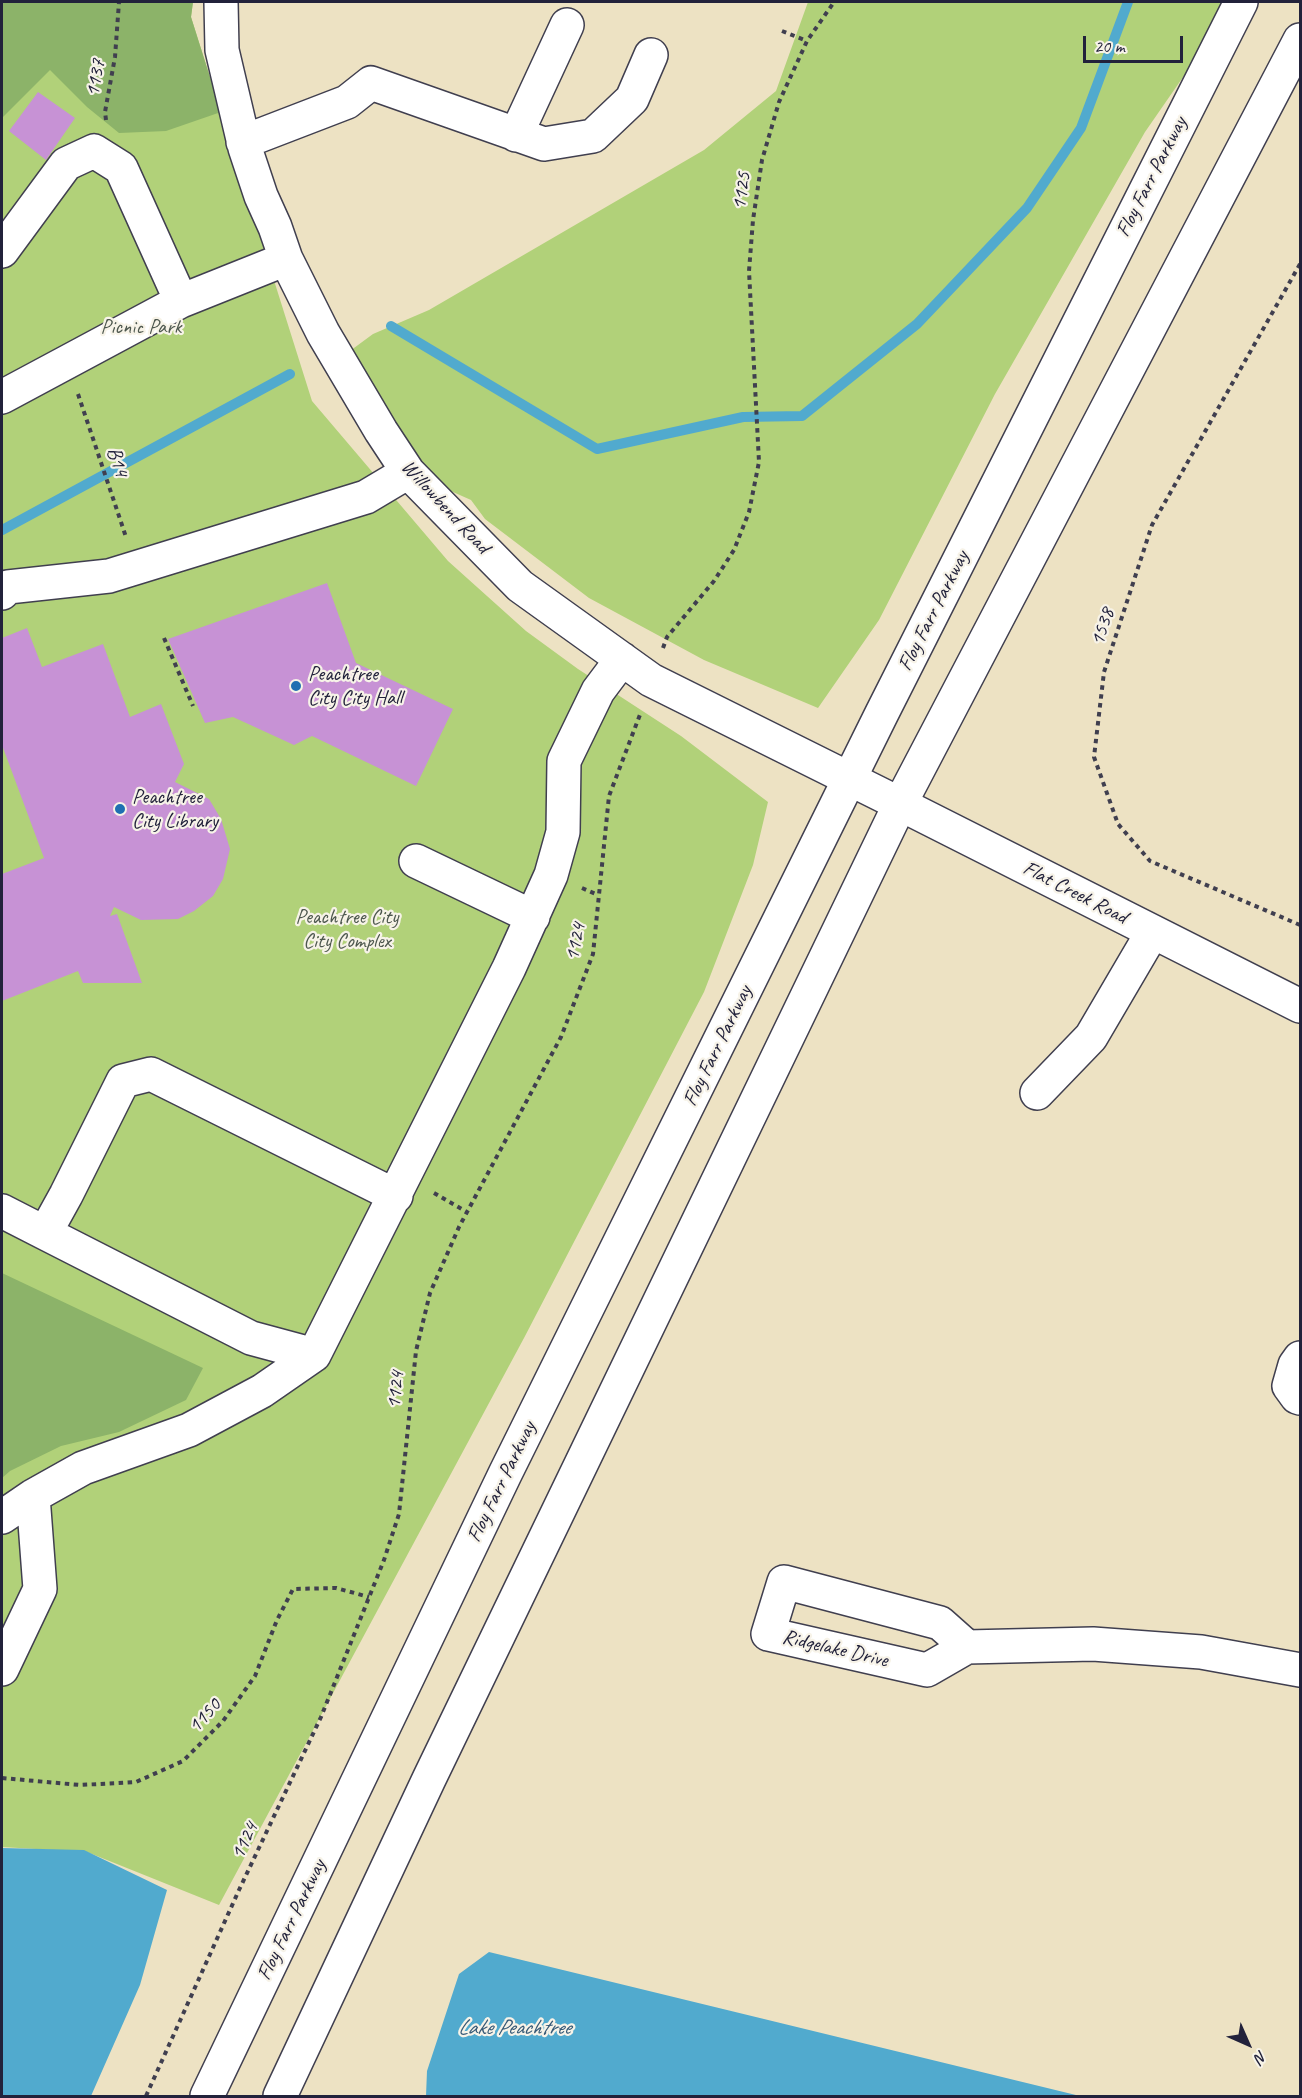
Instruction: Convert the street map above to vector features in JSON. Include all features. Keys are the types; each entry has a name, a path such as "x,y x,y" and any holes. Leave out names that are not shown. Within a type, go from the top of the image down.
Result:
{"main road":[{"name":"Willowbend Road","path":"221,2 222,50 243,142 286,259 323,333 408,472 520,586 651,680 850,779"},
{"name":"Floy Farr Parkway","path":"207,2097 500,1485 850,779 1241,2"},
{"path":"516,135 567,25"},
{"path":"280,2097 429,1779 900,804 1300,40"},
{"path":"243,142 347,102 371,83 544,144 592,136 632,99 651,55"},
{"path":"2,251 66,164 94,151 121,168 181,301"},
{"path":"2,397 181,301 286,259"},
{"path":"2,593 8,587 109,576 366,497 408,472"},
{"path":"2,1517 33,1496 83,1468 189,1430 262,1391 314,1355 401,1186 533,917 551,875 563,832 564,761 598,691 622,659"},
{"name":"Flat Creek Road","path":"850,779 1300,1006"},
{"path":"416,861 533,917"},
{"path":"1037,1094 1091,1037 1152,933"},
{"path":"45,1233 123,1081 151,1074 401,1186"},
{"path":"2,1211 251,1338 314,1355"},
{"path":"1300,1358 1295,1365 1289,1386 1300,1398"},
{"path":"2,1670 40,1589 33,1496"},
{"name":"Ridgelake Drive","path":"967,1647 940,1623 783,1582 768,1634 927,1670 967,1647 1093,1644 1201,1652 1300,1670"}],"path":[{"name":"1137","path":"108,159 105,112 115,57 119,2"},
{"name":"1125","path":"651,680 667,637 714,581 734,549 749,512 759,462 749,271 754,210 762,160 779,102 807,41 834,2"},
{"path":"782,31 807,41"},
{"name":"1538","path":"1300,264 1152,525 1104,672 1094,757 1118,824 1150,861 1300,925"},
{"name":"B14","path":"75,386 129,547"},
{"path":"164,638 193,706"},
{"name":"1124","path":"146,2097 239,1890 321,1717 399,1514 416,1350 430,1293 467,1212 561,1037 593,954 609,796 637,726 651,680"},
{"path":"401,1186 467,1212"},
{"name":"1150","path":"2,1778 80,1785 136,1782 183,1761 224,1720 255,1676 277,1620 293,1589 336,1588 369,1597"}],"green space":[{"name":"Peachtree City City Complex","path":"2,2 193,2 191,17 312,401 448,561 526,631 578,669 681,736 768,802 753,865 704,992 524,1338 219,1905 87,1852 2,1847"},
{"path":"2,2 193,2 191,17 221,112 166,131 119,133 87,107 50,70 2,118"},
{"path":"808,2 1235,2 1145,132 995,394 879,620 818,708 704,660 589,598 485,519 471,500 408,472 339,359 373,334 429,310 704,150 776,91"},
{"path":"2,1273 203,1368 186,1400 119,1432 61,1446 10,1471 2,1478"}],"water":[{"path":"2,1848 84,1850 167,1890 140,1985 91,2096 2,2096"},
{"name":"Lake Peachtree","path":"489,1952 1080,2096 426,2096 427,2071 459,1974"}],"building":[{"path":"38,92 75,118 46,160 9,131"},
{"name":"Peachtree City City Hall","path":"327,583 356,663 453,709 416,786 312,736 294,745 233,717 205,723 168,639"},
{"name":"Peachtree City Library","path":"27,628 42,667 103,644 130,717 161,704 184,764 175,782 209,799 221,819 230,849 223,879 213,896 194,911 178,919 141,920 114,907 110,916 117,914 142,983 83,983 78,971 2,1001 2,874 44,858 2,745 2,638"}],"waterway":[{"path":"391,326 597,449 743,417 802,416 917,324 1027,208 1081,128 1128,2"},
{"path":"2,530 290,374"}],"place":[{"name":"Peachtree City City Hall","path":"296,686"},
{"name":"Peachtree City Library","path":"120,809"}],"park label":[{"name":"Picnic Park","path":"141,327"}]}
